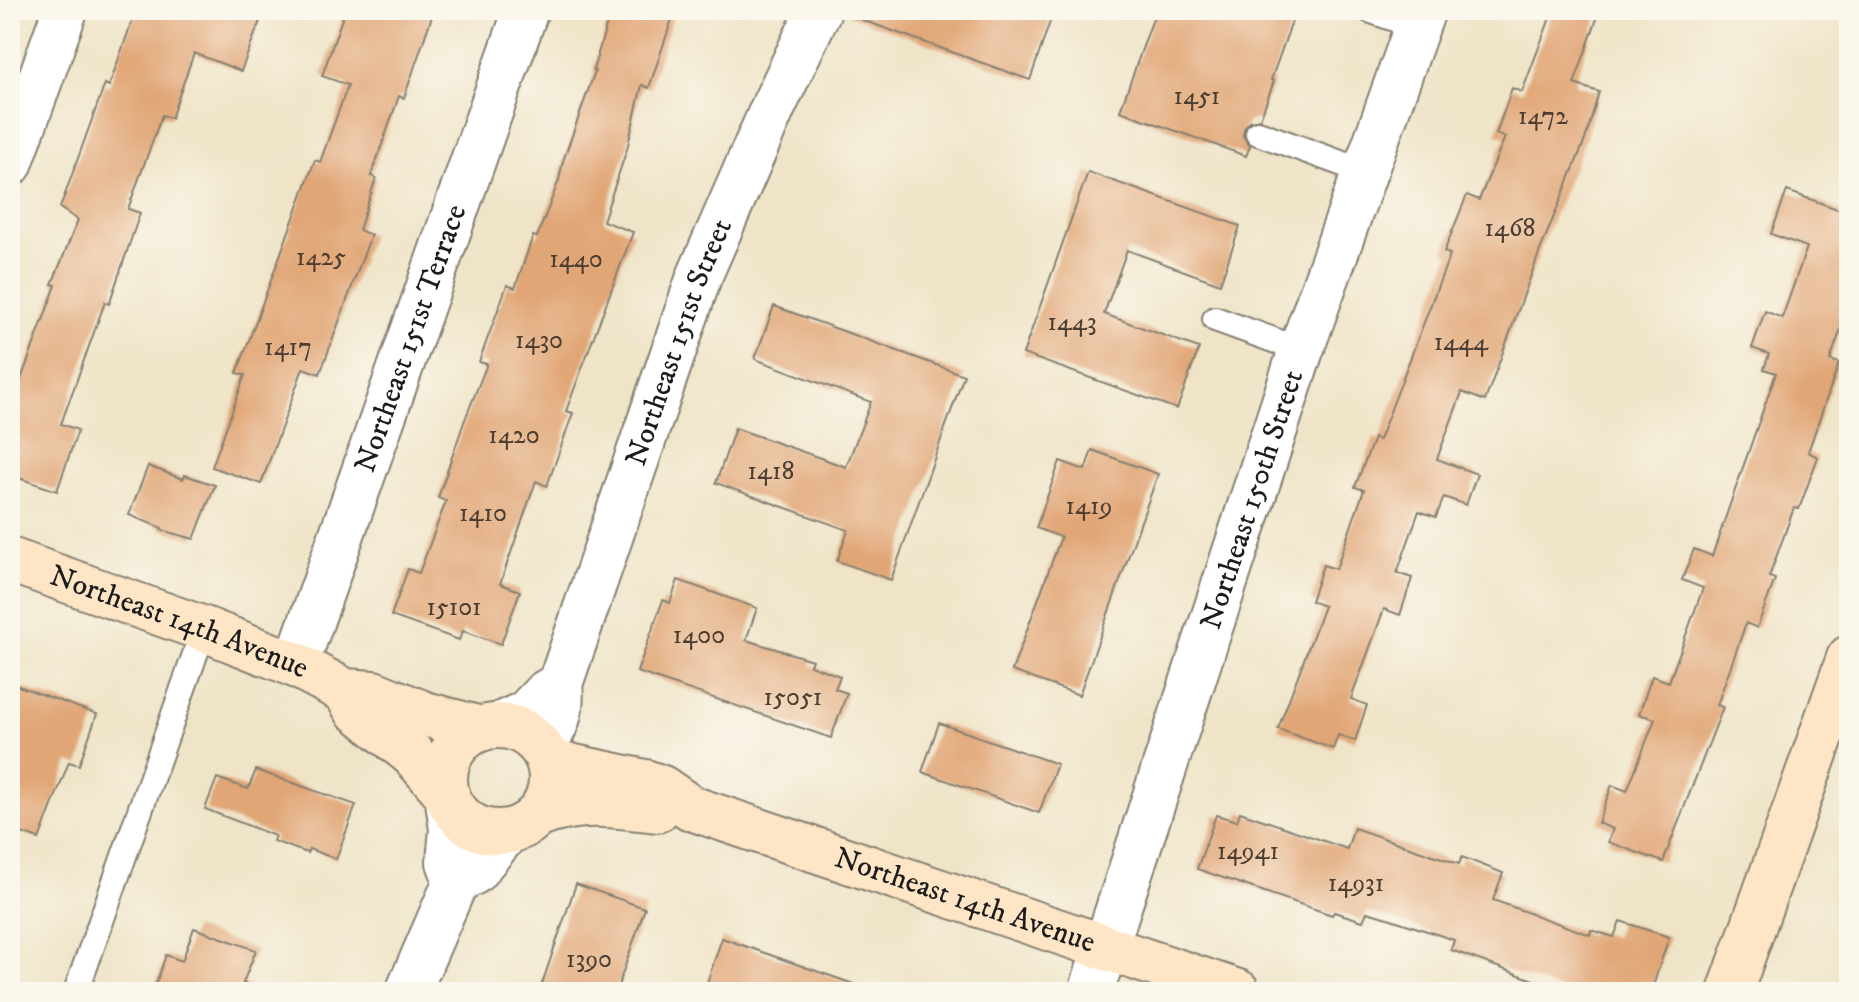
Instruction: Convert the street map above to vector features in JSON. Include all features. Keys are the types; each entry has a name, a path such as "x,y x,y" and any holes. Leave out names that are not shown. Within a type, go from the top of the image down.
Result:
{"street":[{"path":"10,164 65,10"},
{"name":"Northeast 151st Terrace","path":"296,665 526,10"},
{"name":"Northeast 151st Street","path":"546,756 563,704 560,684 699,277 819,10"},
{"name":"Northeast 150th Street","path":"1091,992 1301,350 1420,18"},
{"name":"Northeast 14th Avenue","path":"10,560 204,629 296,665 345,691 373,693 425,714 489,727"},
{"path":"1730,992 1849,658"},
{"path":"456,881 449,862 452,829 444,784 446,765 454,749 465,737 526,713 545,693 560,684"},
{"name":"Northeast 14th Avenue","path":"345,691 356,709 413,755 448,798"},
{"path":"408,992 456,881 474,872 547,799 551,782 546,756 530,736 515,728 489,727"},
{"name":"Northeast 14th Avenue","path":"546,756 645,782 662,788 691,808 1238,992"},
{"path":"448,798 458,816 472,827 489,833 523,823"},
{"name":"Northeast 14th Avenue","path":"523,823 563,806 586,804 664,811 691,808"}],"lane":[{"path":"1369,10 1420,18"},
{"path":"1258,133 1365,172"},
{"path":"1215,319 1301,350"},
{"path":"76,992 204,629"}],"building":[{"path":"136,10 264,10 241,71 194,53 171,118 162,115 128,209 140,213 109,304 105,302 61,424 78,430 57,491 10,475 10,409 56,285 52,284 78,220 60,208 105,84 109,86"},
{"path":"345,10 434,10 404,98 399,96 371,176 376,178 359,230 371,235 320,374 303,368 261,484 212,467 245,375 237,373 315,160 320,162 348,85 322,76"},
{"path":"611,10 675,10 649,88 642,85 627,149 603,221 633,232 566,411 573,413 547,486 536,481 500,584 520,591 501,644 463,631 459,640 391,616 408,569 419,573 446,501 438,498 487,364 479,362 507,285 515,288 533,236 537,237 559,180 595,71"},
{"path":"848,10 1054,10 1030,80 848,15"},
{"path":"1156,10 1296,10 1260,119 1249,121 1244,129 1243,136 1250,146 1246,156 1120,111"},
{"path":"1553,10 1600,10 1574,84 1599,92 1585,140 1541,248 1485,401 1462,392 1437,459 1477,474 1466,505 1444,497 1436,517 1419,511 1397,573 1412,578 1400,615 1384,609 1351,699 1367,705 1355,741 1338,735 1333,749 1278,729 1324,606 1311,601 1323,565 1336,569 1364,490 1355,487 1374,438 1379,440 1450,254 1444,252 1467,195 1479,200 1505,137 1496,134 1512,88 1522,92"},
{"path":"1088,172 1240,226 1220,284 1127,250 1104,314 1199,348 1177,409 1023,354"},
{"path":"1787,191 1849,213 1849,306 1830,360 1839,363 1808,452 1818,457 1799,509 1794,508 1769,577 1775,579 1757,628 1746,623 1717,705 1723,707 1663,862 1608,842 1613,829 1598,823 1612,785 1627,791 1655,719 1639,714 1652,676 1669,682 1703,588 1682,580 1694,549 1712,556 1776,373 1764,369 1769,354 1752,348 1765,311 1782,318 1807,247 1771,234"},
{"path":"774,306 964,375 891,580 837,561 848,530 716,483 735,428 846,467 871,402 755,359"},
{"path":"1092,450 1158,474 1079,695 1012,671 1061,537 1036,528 1060,461 1085,470"},
{"path":"148,466 183,479 185,475 215,485 194,539 161,530 129,515"},
{"path":"678,580 757,608 746,640 812,660 810,665 840,676 835,689 847,693 831,738 637,672 663,600 670,603"},
{"path":"10,683 97,714 79,765 69,762 39,839 10,829"},
{"path":"939,723 1057,764 1039,813 922,772"},
{"path":"256,770 356,805 336,859 273,841 275,836 205,809 217,778 248,789"},
{"path":"1240,812 1347,849 1354,828 1459,864 1462,857 1503,873 1493,900 1590,935 1591,930 1614,937 1620,921 1669,937 1651,992 1566,992 1451,950 1454,940 1388,918 1367,912 1363,921 1334,912 1332,915 1197,869 1216,815 1237,821"},
{"path":"576,884 645,908 616,992 565,992 542,984"},
{"path":"194,928 256,950 243,983 256,988 255,992 153,992 166,955 182,961"},
{"path":"722,938 862,987 861,992 704,992"}]}
